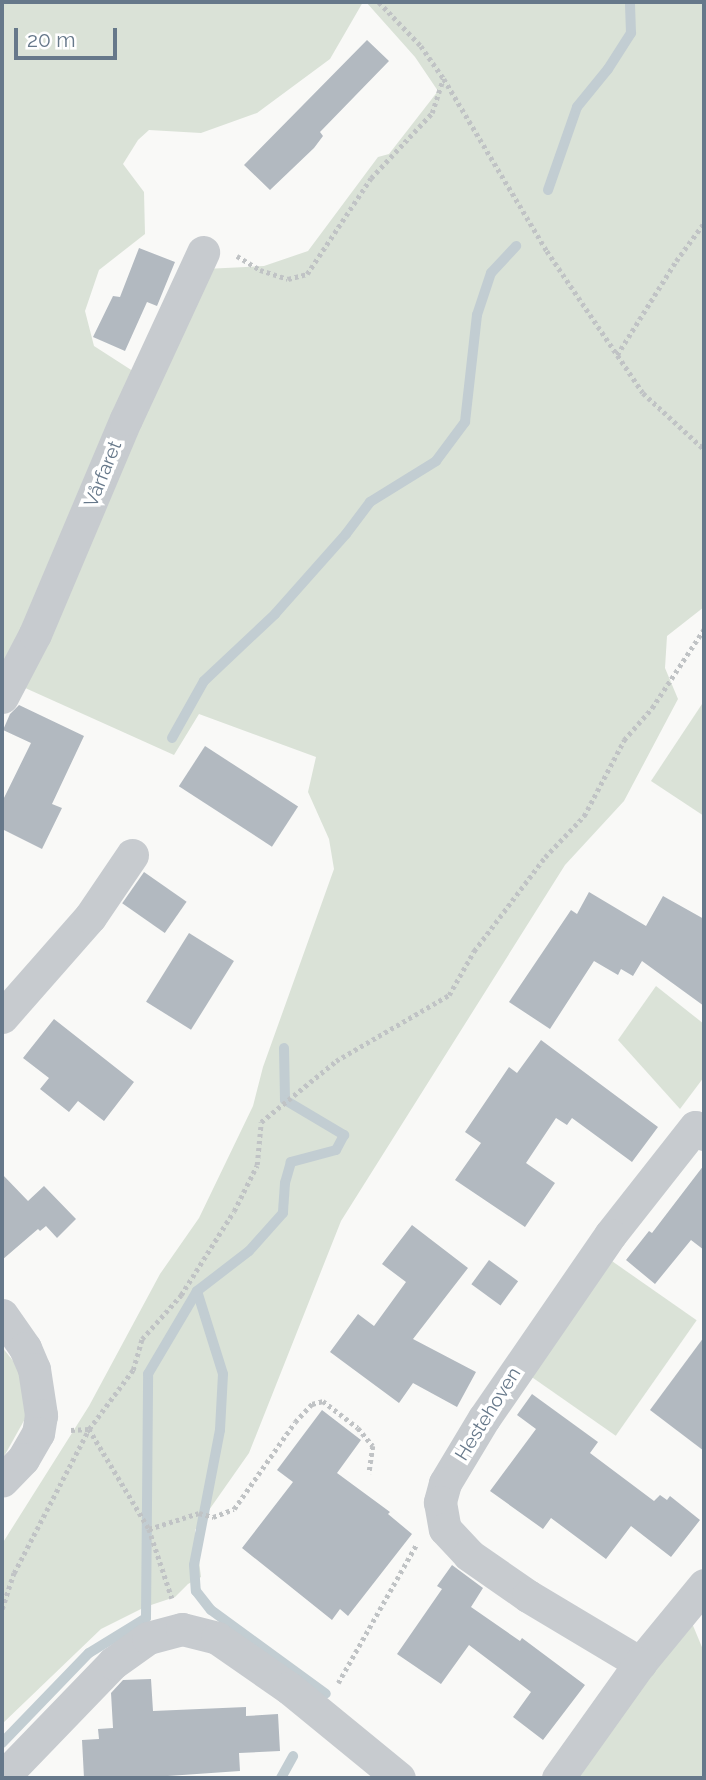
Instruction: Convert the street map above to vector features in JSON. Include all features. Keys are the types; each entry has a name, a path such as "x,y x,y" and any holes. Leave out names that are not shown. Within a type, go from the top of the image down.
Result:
{"street":[{"name":"Vårfaret","path":"2,697 35,634 125,419 218,252"},
{"path":"2,1017 90,917 132,855"},
{"name":"Hestehoven","path":"441,1518 440,1502 445,1483 526,1356 610,1235 695,1127 704,1134"},
{"path":"2,1315 25,1348 40,1394 38,1433 23,1459 2,1481"},
{"path":"441,1518 445,1529 469,1555 528,1596 640,1663"},
{"path":"558,1778 640,1663 704,1585"},
{"path":"2,1778 113,1663 148,1638 182,1629 199,1631 217,1638 289,1688 399,1778"}],"path":[{"path":"379,2 421,46 443,78 547,251 643,393 704,449"},
{"path":"218,252 288,279 307,274 371,178 432,113 443,78"},
{"path":"617,355 676,261 704,223"},
{"path":"2,1609 13,1573 89,1429 133,1370 142,1339 181,1295 234,1211 257,1165 261,1122 336,1061 449,995 474,951 545,857 584,816 624,740 652,708 704,629"},
{"path":"149,1529 199,1513 213,1517 234,1509 295,1422 312,1404 323,1401 358,1428 373,1446 369,1474"},
{"path":"38,1433 89,1429"},
{"path":"89,1429 149,1529 182,1629"},
{"path":"323,1716 341,1676 418,1541 441,1518"}],"shaded area":[{"path":"2,2 363,2 330,59 257,113 201,133 149,130 138,140 123,164 144,192 145,234 99,270 85,311 94,346 139,375 205,269 264,266 308,251 378,157 389,154 438,91 415,57 366,2 704,2 704,607 667,636 665,668 678,699 624,801 565,865 341,1221 249,1453 195,1530 201,1577 188,1584 175,1597 145,1607 101,1629 2,1724 2,1544 89,1406 160,1274 199,1218 253,1106 263,1067 334,869 329,839 308,792 316,757 199,714 174,755 23,687 2,700"},
{"path":"704,701 704,816 651,781"},
{"path":"656,986 704,1024 704,1077 680,1109 618,1040"},
{"path":"609,1259 697,1320 616,1436 528,1375"},
{"path":"2,1347 22,1372 26,1417 2,1460"},
{"path":"689,1616 704,1652 704,1778 566,1778"}],"building":[{"path":"367,40 389,61 320,132 323,136 314,148 270,190 244,165"},
{"path":"139,248 175,262 157,306 147,302 125,351 93,337 113,296 120,297"},
{"path":"19,705 84,736 52,804 62,808 42,849 2,829 2,802 31,743 3,730 10,714"},
{"path":"205,746 298,806 272,847 179,786"},
{"path":"144,872 187,902 165,933 122,903"},
{"path":"589,892 646,926 663,896 704,919 704,1006 642,961 633,976 621,969 618,975 594,961 550,1029 509,1002 571,910 577,914"},
{"path":"189,933 234,961 191,1030 146,1002"},
{"path":"54,1019 134,1082 104,1121 78,1101 69,1112 40,1089 49,1078 23,1058"},
{"path":"541,1040 658,1127 632,1162 572,1118 567,1125 556,1118 526,1163 555,1183 525,1227 455,1180 481,1143 465,1132 509,1067 517,1073"},
{"path":"704,1165 704,1250 691,1240 655,1284 626,1260 649,1231 652,1233"},
{"path":"2,1174 28,1201 44,1186 76,1219 57,1238 46,1226 40,1231 38,1229 2,1260"},
{"path":"412,1225 468,1268 413,1339 476,1372 457,1407 413,1383 399,1403 330,1352 358,1314 374,1326 406,1282 382,1264"},
{"path":"489,1260 518,1281 500,1305 471,1284"},
{"path":"704,1337 704,1451 650,1410"},
{"path":"532,1394 598,1442 590,1453 654,1501 660,1495 667,1500 670,1496 700,1520 671,1557 631,1526 606,1559 551,1518 543,1529 490,1491 536,1429 517,1415"},
{"path":"322,1410 361,1440 337,1473 390,1512 388,1514 412,1534 348,1616 340,1609 332,1620 242,1548 293,1482 277,1470"},
{"path":"452,1565 483,1588 471,1607 520,1641 522,1638 585,1685 543,1740 513,1717 531,1692 469,1645 441,1684 397,1654 442,1589 437,1586"},
{"path":"151,1679 153,1711 246,1707 246,1716 278,1714 280,1751 239,1753 240,1771 139,1778 84,1778 82,1740 99,1739 98,1729 113,1728 111,1693 123,1680"}],"waterway":[{"path":"548,190 577,107 608,69 631,33 630,2"},
{"path":"172,738 204,681 275,614 346,534 370,502 436,461 465,422 477,315 491,273 516,246"},
{"path":"284,1048 285,1100 344,1135 336,1150 291,1162 285,1183 283,1213 249,1251 197,1291 223,1374 220,1430 194,1565 196,1591 211,1610 326,1694"},
{"path":"2,1743 89,1653 146,1618 148,1374 197,1291"},
{"path":"281,1778 293,1756"}]}
